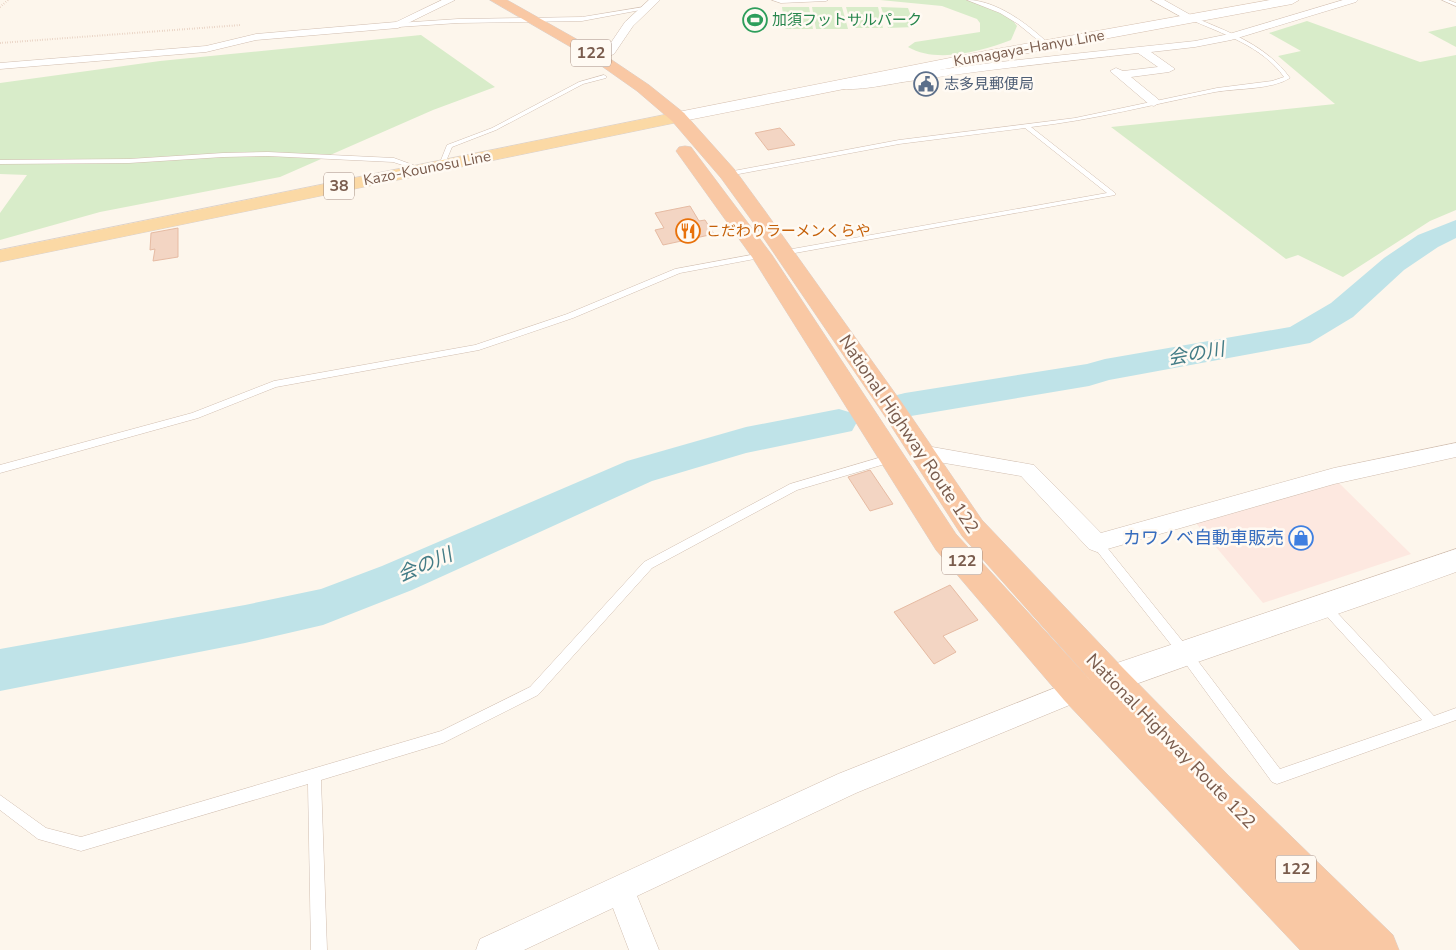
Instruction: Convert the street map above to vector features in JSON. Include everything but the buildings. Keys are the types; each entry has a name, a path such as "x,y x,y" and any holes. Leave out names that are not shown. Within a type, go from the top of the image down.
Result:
{"highway":[{"name":"122","path":"479,0 604,77 631,98"},
{"name":"National Highway Route 122","path":"497,0 598,57 642,88 678,142 706,178 773,254 922,452 972,528 1111,679 1215,788 1378,950"},
{"name":"National Highway Route 122","path":"660,116 728,174 893,457 946,542 1076,689 1329,950"}],"main road":[{"name":"Kumagaya-Hanyu Line","path":"660,116 835,86 1292,0"},
{"name":"Kazo-Kounosu Line","path":"0,256 442,165 660,116"}],"street":[{"path":"0,66 206,49 256,37 398,25 450,0"},
{"path":"598,57 610,52 629,24 644,8 655,0"},
{"path":"1156,0 1191,18"},
{"path":"835,86 869,84 964,69 1195,44 1231,37 1353,0"},
{"path":"1121,75 1169,69 1140,50"},
{"path":"1096,56 1154,102"},
{"path":"922,452 1027,470 1097,543 1334,476 1456,450"},
{"path":"491,950 848,783 1076,689 1111,679 1184,652 1456,560"},
{"path":"620,890 644,950"}],"lane":[{"path":"774,0 781,2 826,0"},
{"path":"969,0 989,4 1020,23 1047,45"},
{"path":"1444,0 1456,5"},
{"path":"398,25 458,21 582,19 644,8"},
{"path":"728,174 899,142 1075,120 1154,102 1273,82 1286,78 1282,69 1273,60 1191,18"},
{"path":"442,165 449,146 494,129 581,82 604,77"},
{"path":"0,469 195,416 274,384 476,348 570,316 678,271 1113,194 1027,127"},
{"path":"0,162 129,162 224,155 268,154 394,160 421,169"},
{"path":"0,802 42,834 81,844 443,737 534,691 648,565 794,487 893,457"},
{"path":"1097,543 1184,652 1277,777 1456,714"},
{"path":"1324,606 1432,722"},
{"path":"314,775 319,950"}],"path":[{"path":"0,8 8,0"},
{"path":"0,43 248,25"}],"shaded area":[{"name":"カワノベ自動車販売","path":"1338,482 1411,554 1263,603 1195,522"}],"green space":[{"path":"880,0 972,0 1010,17 1017,26 1011,40 973,52 932,55 908,47 915,42 980,32 980,23 977,19 942,6"},
{"path":"782,7 809,7 813,29 785,29"},
{"path":"812,7 842,7 848,29 816,29"},
{"path":"846,7 878,7 883,28 852,28"},
{"path":"881,7 908,8 915,27 888,28"},
{"path":"1307,21 1420,62 1456,55 1456,210 1430,221 1343,277 1298,255 1286,259 1111,127 1335,104 1278,56 1301,51 1269,33"},
{"path":"1456,26 1456,47 1428,32"},
{"path":"421,35 495,87 433,110 280,177 100,212 0,240 0,213 27,175 0,174 0,83 160,61"}],"waterway":[{"name":"会の川","path":"905,405 1089,375 1105,370 1299,336 1342,310 1394,264 1428,241 1456,228"},
{"name":"会の川","path":"0,670 245,624 323,607 397,578 640,471 746,440 839,422"}],"place":[{"name":"加須フットサルパーク","path":"755,20"},
{"name":"志多見郵便局","path":"926,84"},
{"name":"こだわりラーメンくらや","path":"688,231"},
{"name":"カワノベ自動車販売","path":"1301,538"}]}
